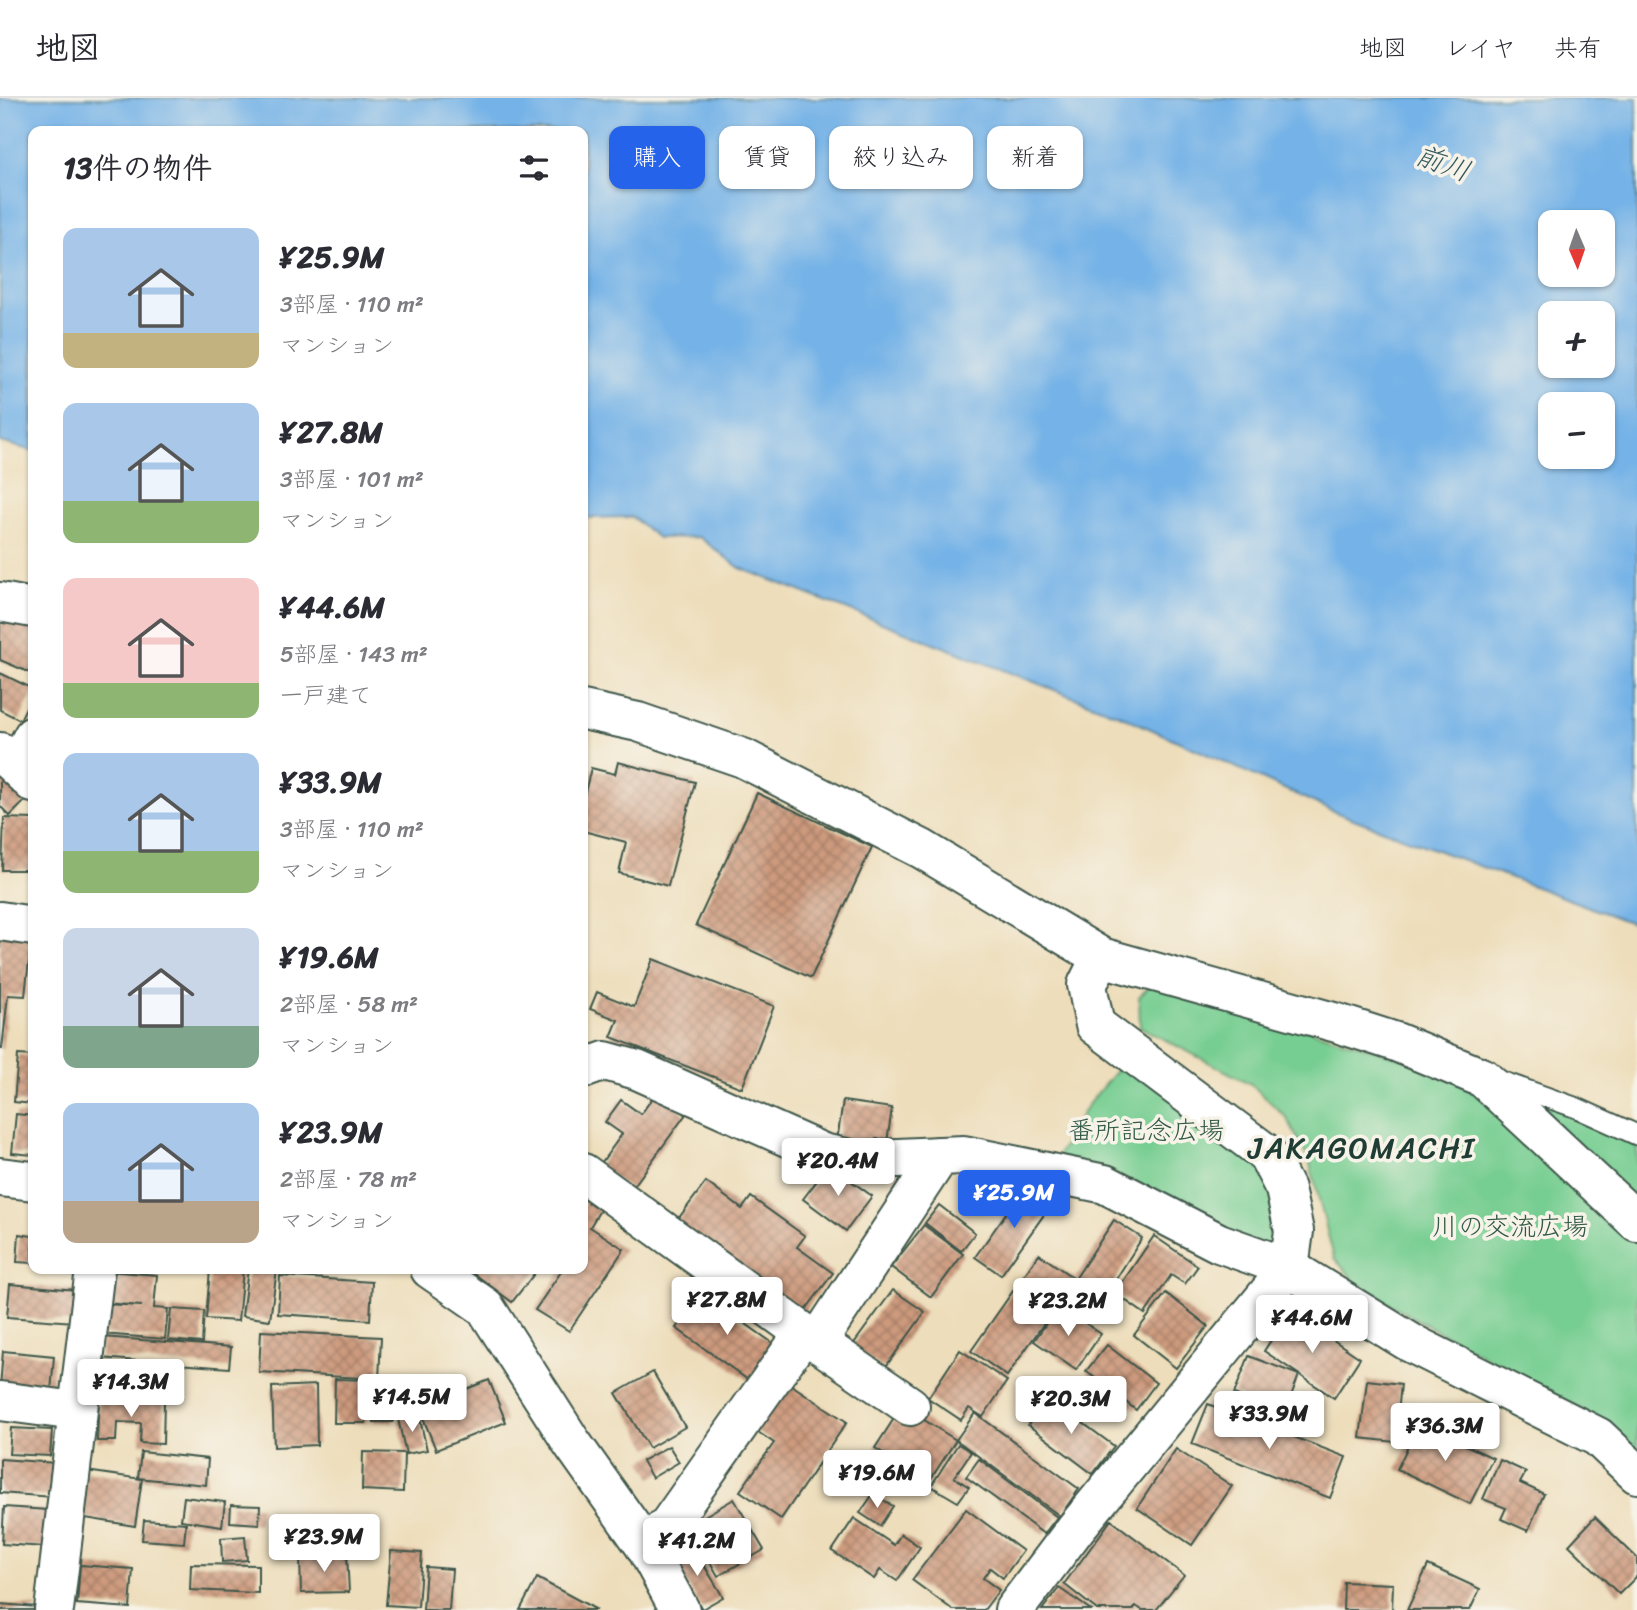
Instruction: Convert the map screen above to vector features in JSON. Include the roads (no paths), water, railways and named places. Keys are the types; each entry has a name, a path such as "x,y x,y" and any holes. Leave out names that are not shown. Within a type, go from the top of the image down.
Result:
{"street":[{"path":"0,602 28,607"},
{"path":"588,710 638,722 743,758 922,849 1101,957 1337,1023 1396,1042 1483,1078 1637,1222"},
{"path":"0,921 28,925"},
{"path":"1014,1610 1076,1528 1289,1268 1294,1231 1285,1189 1267,1154 1095,1025 1087,985 1101,957"},
{"path":"588,1067 605,1061 637,1070 823,1153 856,1160 964,1155 1105,1184 1219,1243 1289,1268 1411,1343 1598,1437 1637,1474"},
{"path":"645,1546 669,1524 811,1337 940,1156"},
{"path":"0,1177 28,1180"},
{"path":"588,1177 910,1406"},
{"path":"54,1610 94,1274"},
{"path":"437,1274 485,1307 572,1443 645,1546 680,1610"},
{"path":"0,1401 76,1411"}],"lane":[{"path":"1483,1078 1502,1080 1577,1108 1637,1135"}],"water":[{"name":"前川","path":"0,98 1637,98 1637,925 1335,812 1122,716 740,568 699,537 658,538 632,517 588,518 588,126 28,126 28,450 0,442"}],"district":[{"name":"JAKAGOMACHI","path":"1362,1148"}],"park label":[{"name":"番所記念広場","path":"1146,1130"},
{"name":"川の交流広場","path":"1510,1226"}]}
